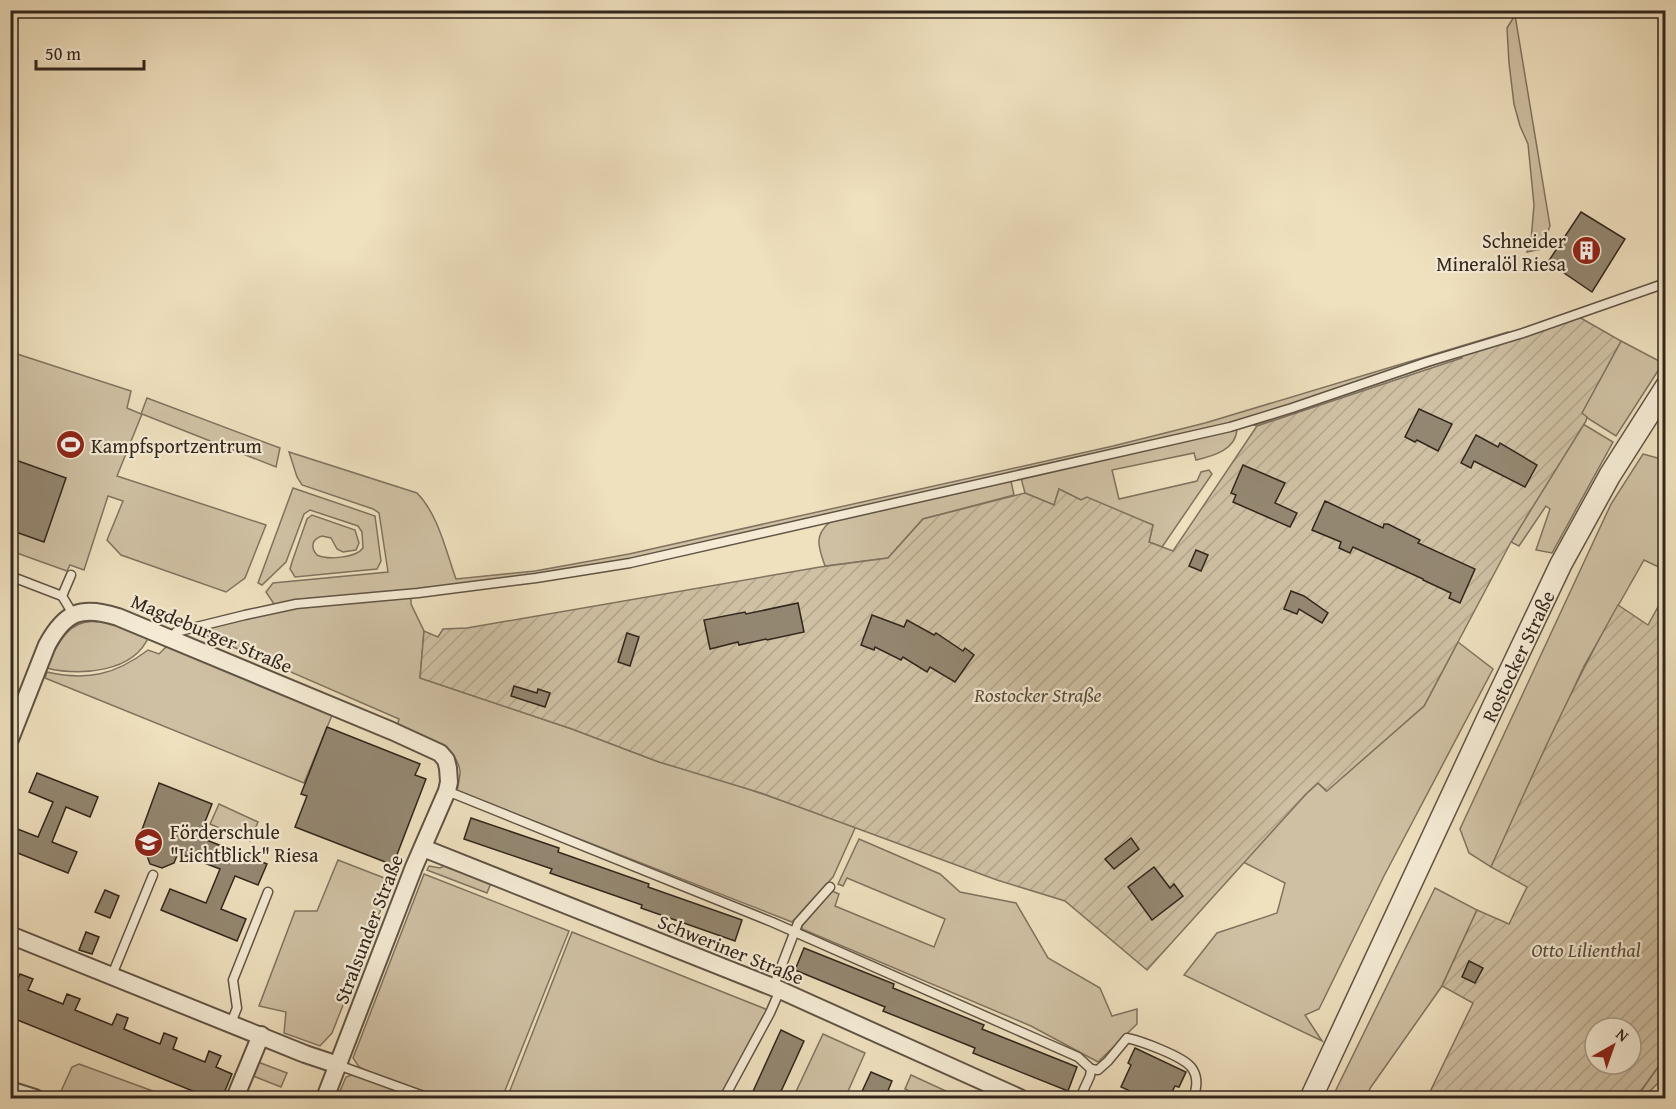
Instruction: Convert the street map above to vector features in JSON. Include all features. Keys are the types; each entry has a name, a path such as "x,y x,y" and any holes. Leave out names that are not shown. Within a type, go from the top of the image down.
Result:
{"street":[{"name":"Rostocker Straße","path":"1311,1098 1561,564 1610,475 1665,387"},
{"name":"Magdeburger Straße","path":"73,614 85,611 107,613 392,731 440,753 446,760 448,783"},
{"path":"10,739 46,645 54,631 73,614"},
{"name":"Stralsunder Straße","path":"325,1098 448,783"},
{"name":"Schweriner Straße","path":"423,848 776,989 1020,1098"},
{"path":"10,935 305,1054 338,1065"},
{"path":"235,1098 261,1035"},
{"path":"10,1090 35,1098"}],"lane":[{"path":"171,639 176,632 278,607 536,578 630,563 1230,427 1523,333 1665,284"},
{"path":"62,596 71,575"},
{"path":"10,576 62,596 73,614"},
{"path":"448,783 1078,1058 1090,1070 1090,1076 1080,1098"},
{"path":"112,975 153,875"},
{"path":"724,1098 770,1013 793,932 798,923 830,887"},
{"path":"231,1023 237,1008 233,980 268,892"},
{"path":"1090,1070 1098,1070 1103,1066 1127,1038 1149,1043 1191,1066 1197,1086 1193,1098"},
{"path":"338,1065 429,1098"}],"green space":[{"path":"1515,15 1550,226 1541,249 1527,252 1531,240 1534,205 1528,144 1514,104 1509,63 1507,28"},
{"name":"Rostocker Straße","path":"1579,317 1621,341 1582,413 1587,417 1586,421 1511,542 1424,706 1327,791 1318,783 1306,794 1147,970 1065,901 997,880 761,793 659,762 572,729 420,678 424,631 438,637 443,629 467,628 820,567 888,558 923,519 1025,493 1054,505 1059,489 1081,500 1087,497 1153,525 1149,542 1173,551 1257,426"},
{"path":"1508,332 1509,335 1381,374 1241,421 628,559 535,576 274,604 266,592 273,583 388,572 379,513 302,485 289,452 417,493 431,511 436,522 456,579 535,571 629,554 1113,446 1205,423"},
{"path":"1621,341 1663,363 1616,436 1581,414"},
{"path":"11,352 131,391 127,408 141,414 147,398 280,448 276,467 142,414 117,476 266,525 245,578 226,592 121,555 107,540 123,501 108,496 84,570 70,565 67,571 11,551"},
{"path":"1460,356 1463,358 1257,426 1254,425"},
{"path":"1583,424 1613,442 1552,553 1536,550 1550,509 1546,506 1519,546 1511,542"},
{"path":"1237,429 1233,442 1228,447 1209,456 1196,460 1194,453 1112,470 1119,499 1197,481 1201,472 1209,470 1212,474 1162,547 1149,542 1153,525 1081,500 1059,489 1054,505 1025,493 1021,478"},
{"path":"1643,454 1665,460 1665,570 1644,560 1584,666 1491,867 1469,853 1460,829 1611,504"},
{"path":"1011,481 1014,495 923,519 888,558 825,566 819,548 819,537 830,522"},
{"path":"293,488 375,516 381,561 377,569 295,577 290,569 307,519 312,515 355,530 359,543 356,550 343,552 337,549 331,538 322,536 313,544 317,555 341,557 354,554 363,548 362,532 358,526 310,510 304,514 286,562 262,585 258,583"},
{"name":"Otto Lilienthal","path":"1665,594 1665,1057 1636,1098 1427,1098 1473,1003 1442,986 1477,910 1509,924 1527,887 1491,867 1567,702 1618,605 1648,625"},
{"path":"411,596 411,604 424,631 420,678 572,729 659,762 710,776 856,826 833,877 792,922 457,791 460,772 458,762 452,754 436,742 397,727 399,719 199,631 276,610"},
{"path":"101,618 149,636 142,648 131,658 105,669 74,672 46,668 59,642 71,629 79,624 98,622"},
{"path":"1458,642 1493,669 1384,876 1319,1009 1305,1015 1322,1041 1184,975 1217,933 1277,913 1285,883 1243,862 1318,783 1326,791 1424,706"},
{"path":"167,646 333,713 304,783 45,678 47,672 75,676 100,674 124,665 148,650 159,654"},
{"path":"219,804 258,822 250,841 210,824"},
{"path":"859,839 940,874 960,892 1016,903 1048,958 1100,988 1112,1016 1137,1009 1137,1024 1098,1062 1031,1026 802,929 802,926 832,891 839,894 835,906 934,947 945,919 847,878 843,886 838,884"},
{"path":"338,860 392,881 332,1033 320,1046 284,1033 286,1012 259,1006 295,911 317,911"},
{"path":"429,866 440,868 444,866 491,883 487,893 427,870"},
{"path":"424,874 569,931 502,1098 439,1098 371,1073 359,1067 353,1058"},
{"path":"1435,888 1477,910 1442,986 1365,1098 1332,1098"},
{"path":"572,932 768,1010 719,1098 507,1098"},
{"path":"823,1034 865,1053 845,1098 793,1098"},
{"path":"1665,1057 1665,1076 1643,1098 1636,1098"},
{"path":"258,1062 287,1073 281,1087 253,1076"},
{"path":"79,1064 172,1098 58,1098 72,1067"},
{"path":"911,1075 957,1096 956,1098 924,1098 905,1089"},
{"path":"363,1076 421,1098 337,1098 346,1077"}],"building":[{"name":"Schneider Mineralöl Riesa","path":"1581,212 1625,239 1592,292 1548,262"},
{"path":"1419,409 1452,424 1438,451 1417,440 1415,442 1405,437"},
{"path":"1476,435 1498,447 1500,443 1537,465 1525,487 1474,461 1471,468 1461,463"},
{"path":"10,458 66,478 44,542 10,530"},
{"path":"1243,465 1285,483 1275,503 1297,513 1290,527 1233,502 1236,495 1231,493"},
{"path":"1325,501 1383,528 1384,524 1388,524 1420,540 1418,543 1475,569 1460,603 1449,598 1451,593 1423,579 1353,547 1350,553 1339,548 1341,542 1312,530"},
{"path":"1196,550 1208,555 1201,571 1189,566"},
{"path":"1291,591 1304,596 1328,613 1322,623 1299,609 1297,614 1284,609"},
{"path":"798,603 804,632 739,645 738,642 710,649 704,620"},
{"path":"872,615 904,627 907,620 934,635 936,633 963,651 965,648 974,655 955,682 930,667 927,672 903,657 901,660 875,647 874,650 861,645"},
{"path":"627,633 639,637 630,666 618,662"},
{"path":"514,686 537,693 538,689 550,693 545,707 511,696"},
{"path":"327,727 420,764 415,775 426,779 393,865 295,827 307,796 301,794"},
{"path":"37,773 98,797 90,817 66,807 52,842 77,852 68,873 10,850 10,826 38,837 53,802 29,792"},
{"path":"159,783 212,804 199,837 267,864 258,885 235,876 221,909 246,919 237,941 161,910 170,889 206,903 220,869 178,853 174,863 162,868 150,864 145,850 136,846"},
{"path":"471,818 559,848 558,852 742,920 735,941 550,873 552,869 464,839"},
{"path":"1131,838 1139,849 1114,869 1105,859"},
{"path":"1154,867 1170,888 1174,884 1183,896 1152,920 1128,887"},
{"path":"105,890 119,896 110,918 95,912"},
{"path":"86,932 99,937 92,954 79,950"},
{"path":"804,948 894,984 893,988 984,1025 982,1029 1077,1067 1068,1091 973,1053 975,1048 883,1011 885,1007 795,970"},
{"path":"1469,961 1483,968 1475,983 1462,977"},
{"path":"20,974 33,979 28,990 63,1004 67,994 80,999 75,1010 112,1025 117,1014 128,1018 124,1029 160,1044 164,1033 177,1038 173,1049 205,1062 209,1051 221,1056 216,1067 232,1074 222,1098 210,1098 10,1017 10,983 15,985"},
{"path":"781,1030 804,1041 778,1098 750,1098"},
{"path":"1135,1048 1186,1072 1179,1087 1175,1086 1169,1098 1145,1098 1121,1087 1131,1065 1128,1063"},
{"path":"871,1072 892,1081 885,1098 859,1098"}],"place":[{"name":"Schneider Mineralöl Riesa","path":"1587,251"},
{"name":"Kampfsportzentrum","path":"70,445"},
{"name":"Förderschule \"Lichtblick\" Riesa","path":"149,842"}]}
